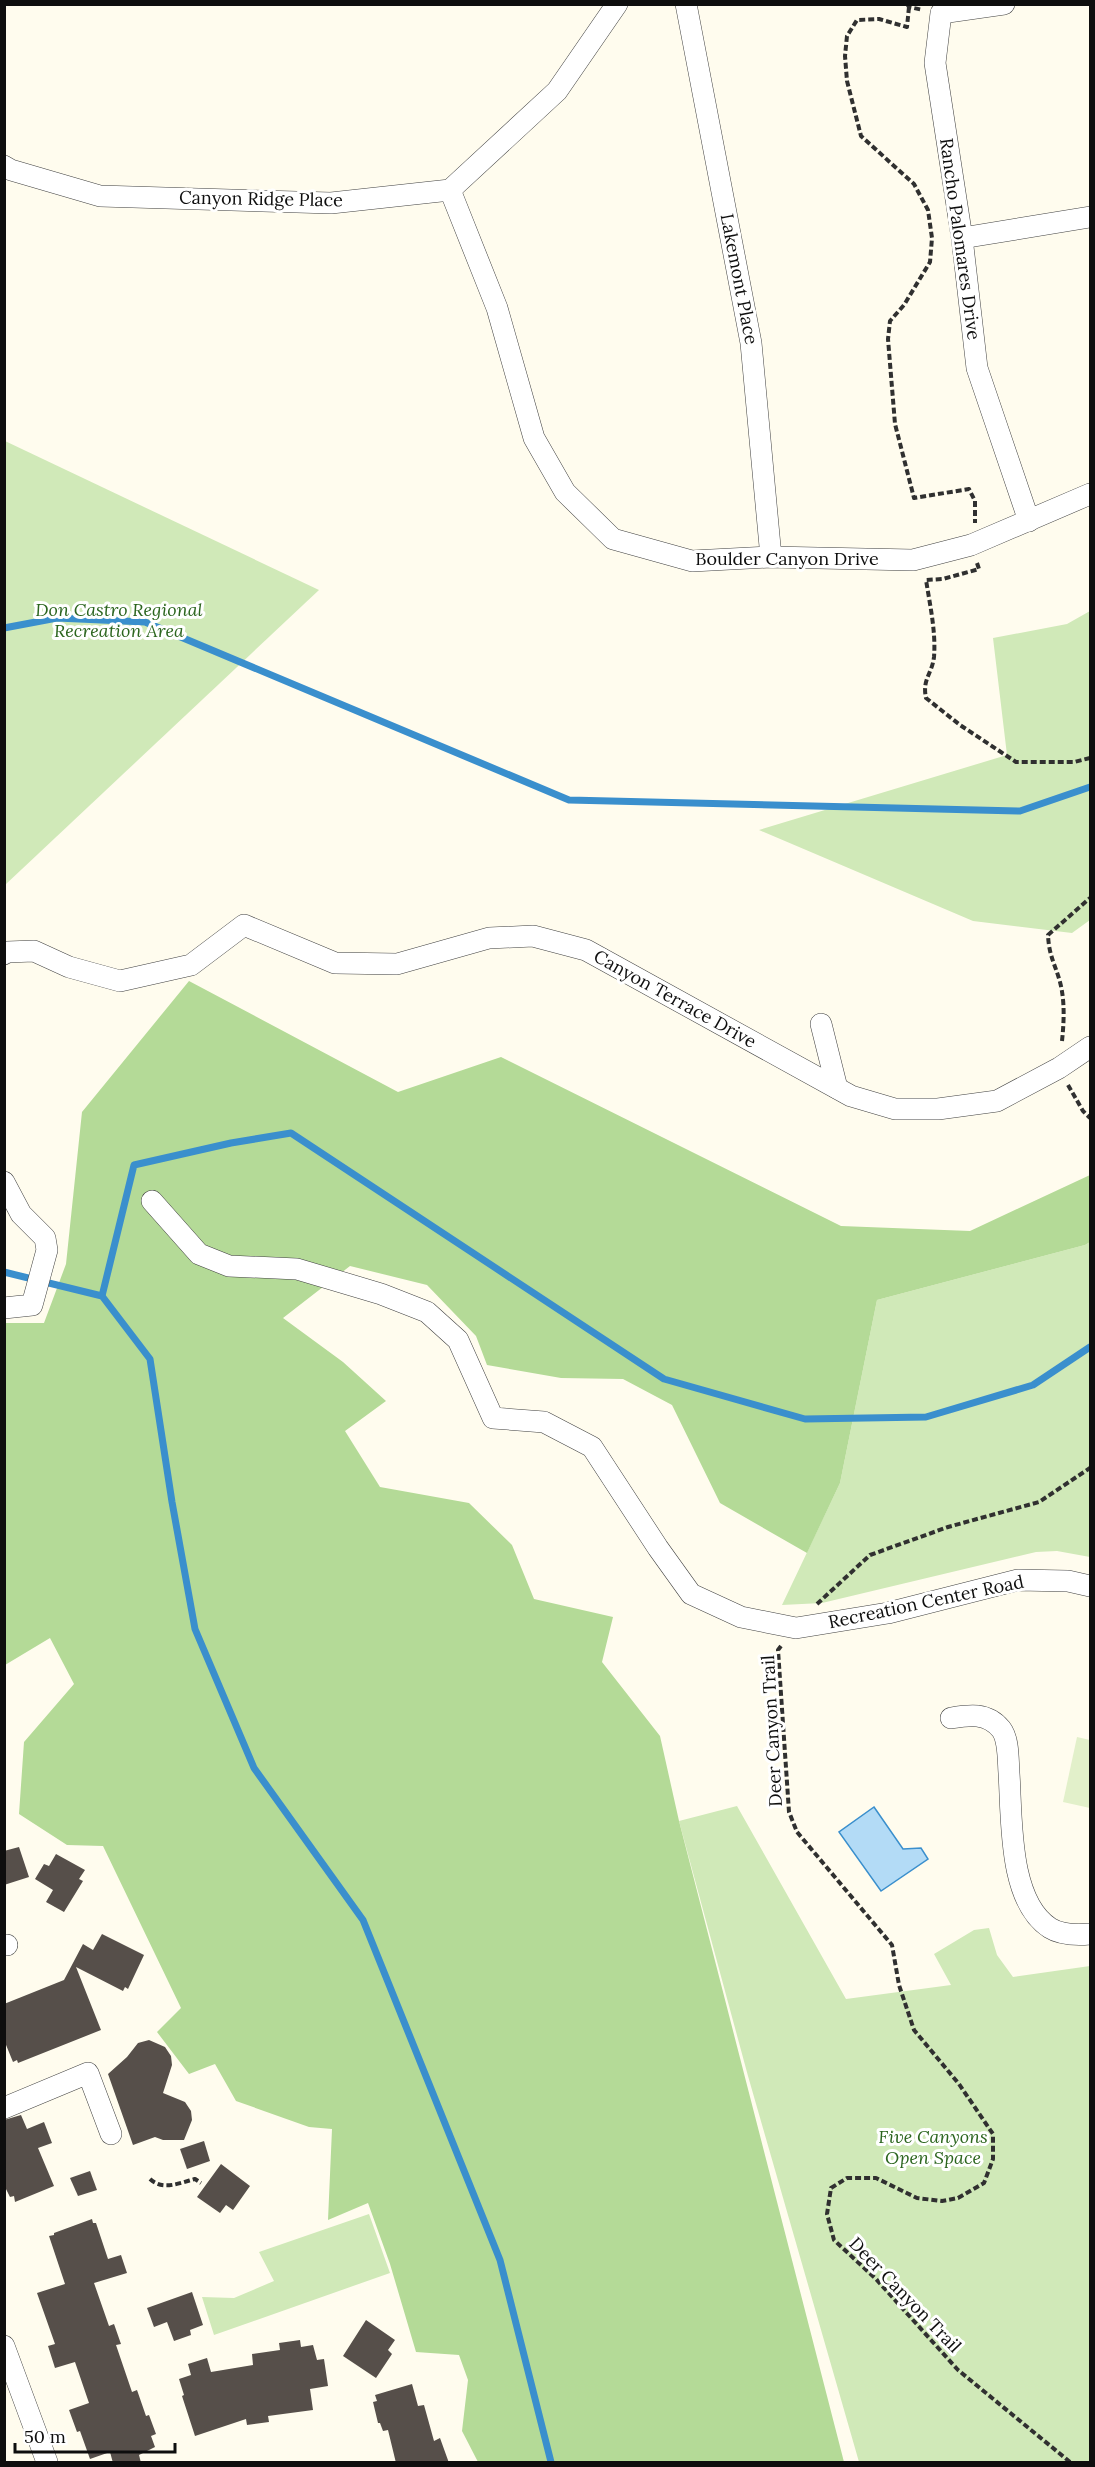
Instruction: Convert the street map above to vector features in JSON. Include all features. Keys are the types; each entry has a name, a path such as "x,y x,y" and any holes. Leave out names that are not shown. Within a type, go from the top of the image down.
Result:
{"street":[{"path":"450,190 557,91 617,4"},
{"name":"Lakemont Place","path":"686,4 751,343 771,557"},
{"name":"Rancho Palomares Drive","path":"1004,4 941,13 935,63 962,238 977,368 1029,521"},
{"name":"Canyon Ridge Place","path":"4,166 100,196 331,203 450,190"},
{"name":"Boulder Canyon Drive","path":"450,190 497,308 534,438 565,492 613,539 692,561 771,557 913,560 971,546 1090,494"},
{"path":"962,238 1090,217"},
{"name":"Canyon Terrace Drive","path":"4,954 34,951 69,967 120,981 191,965 244,925 335,963 398,964 489,938 533,936 586,950 851,1096 895,1108 938,1109 997,1101 1059,1068 1090,1047"},
{"path":"821,1024 837,1088"},
{"path":"4,1182 21,1214 45,1238 47,1250 32,1305 4,1308"},
{"name":"Recreation Center Road","path":"152,1201 199,1254 229,1266 297,1269 381,1294 427,1312 458,1340 493,1418 544,1422 592,1447 691,1594 741,1617 796,1628 888,1613 1018,1580 1068,1581 1090,1586"},
{"path":"951,1718 975,1714 992,1720 1003,1730 1008,1753 1014,1853 1022,1887 1034,1913 1051,1929 1075,1935 1090,1934"},
{"path":"4,2108 88,2073 111,2134"},
{"path":"4,2346 47,2463"}],"path":[{"path":"909,7 907,27 879,19 857,20 848,36 845,56 848,81 861,136 914,184 928,210 932,238 930,262 904,305 890,321 888,339 895,424 914,498 969,489 975,501 975,527 967,530 978,569 943,579 926,580 933,630 934,659 923,686 926,698 960,725 1016,762 1074,762 1090,758"},
{"path":"1090,898 1048,935 1049,954 1060,983 1064,1022 1059,1068 1083,1111 1090,1118"},
{"name":"Deer Canyon Trail","path":"1070,2463 958,2370 876,2279 834,2240 827,2214 831,2188 847,2178 876,2178 917,2198 942,2201 958,2198 984,2183 993,2159 993,2134 959,2084 914,2030 899,1985 891,1945 797,1832 789,1812 778,1650 824,1595 870,1555 948,1527 1039,1502 1090,1468"},
{"path":"150,2179 155,2184 166,2186 195,2179 201,2183"}],"green space":[{"name":"Don Castro Regional Recreation Area","path":"5,441 319,590 5,885"},
{"path":"1090,611 1090,920 1072,933 973,921 759,830 1007,755 993,638 1067,624"},
{"path":"189,981 398,1092 501,1057 841,1226 970,1231 1090,1175 1090,1242 1085,1245 877,1300 840,1483 807,1553 720,1503 672,1405 623,1379 561,1378 487,1365 476,1336 427,1285 350,1266 283,1318 343,1362 386,1401 345,1431 380,1487 469,1503 512,1545 534,1599 613,1617 602,1662 660,1736 679,1821 844,2462 478,2462 462,2431 468,2380 459,2355 416,2352 390,2264 368,2203 328,2220 332,2129 309,2127 236,2101 215,2064 189,2074 157,2032 181,2008 103,1846 67,1845 19,1814 24,1742 74,1684 50,1638 5,1665 5,1323 44,1323 66,1264 82,1112"},
{"path":"1090,1242 1090,1557 1057,1551 1036,1552 822,1603 782,1605 840,1483 877,1300"},
{"path":"1077,1737 1090,1740 1090,1808 1063,1802"},
{"name":"Five Canyons Open Space","path":"737,1806 846,1999 951,1985 934,1954 974,1930 989,1928 997,1955 1013,1977 1090,1966 1090,2462 859,2462 748,2076 679,1821"},
{"path":"369,2214 390,2273 214,2335 202,2297 234,2298 274,2281 259,2252"}],"water":[{"path":"874,1807 903,1849 921,1848 928,1859 881,1891 839,1832"}],"building":[{"path":"19,1847 29,1877 4,1885 4,1851"},
{"path":"56,1854 85,1870 79,1879 83,1881 64,1912 46,1902 53,1890 35,1879 44,1864 49,1866"},
{"path":"102,1934 144,1955 128,1989 125,1987 123,1991 76,1967 101,2030 18,2063 17,2060 13,2062 4,2040 4,2004 64,1980 83,1944 93,1950"},
{"path":"149,2040 165,2047 171,2056 172,2065 163,2093 185,2102 191,2111 192,2120 184,2140 163,2140 155,2137 133,2145 108,2074 127,2057 138,2043"},
{"path":"21,2115 27,2129 44,2122 52,2143 38,2148 54,2186 15,2202 14,2196 10,2197 4,2185 4,2120"},
{"path":"204,2141 210,2161 187,2169 180,2149"},
{"path":"221,2164 250,2186 233,2210 226,2205 220,2213 197,2197"},
{"path":"90,2171 97,2190 78,2196 70,2178"},
{"path":"92,2219 93,2223 96,2223 108,2259 121,2255 127,2273 94,2283 109,2326 114,2324 121,2344 116,2345 132,2392 137,2390 146,2416 149,2415 156,2434 151,2436 155,2447 139,2455 141,2463 113,2463 110,2452 90,2459 80,2431 77,2432 69,2410 89,2403 75,2362 55,2368 48,2346 55,2344 37,2293 65,2284 49,2236"},
{"path":"192,2292 203,2325 190,2330 191,2335 174,2341 167,2322 154,2327 147,2308"},
{"path":"366,2320 395,2340 388,2350 392,2354 376,2378 343,2356"},
{"path":"300,2340 301,2347 313,2345 317,2360 324,2359 328,2386 310,2389 313,2410 268,2416 269,2422 247,2425 246,2419 195,2436 179,2379 191,2375 188,2364 207,2358 211,2372 253,2365 252,2354 280,2350 279,2343"},
{"path":"412,2384 418,2406 424,2405 434,2441 440,2438 449,2463 396,2463 388,2430 383,2431 378,2423 373,2402 377,2401 375,2395"}],"waterway":[{"path":"4,628 57,618 145,622 569,800 1020,811 1090,787"},
{"path":"102,1296 134,1165 231,1143 291,1133 664,1379 805,1419 926,1417 1033,1385 1090,1347"},
{"path":"4,1272 102,1296 150,1359 172,1502 195,1629 254,1768 363,1920 500,2260 551,2462"}]}
